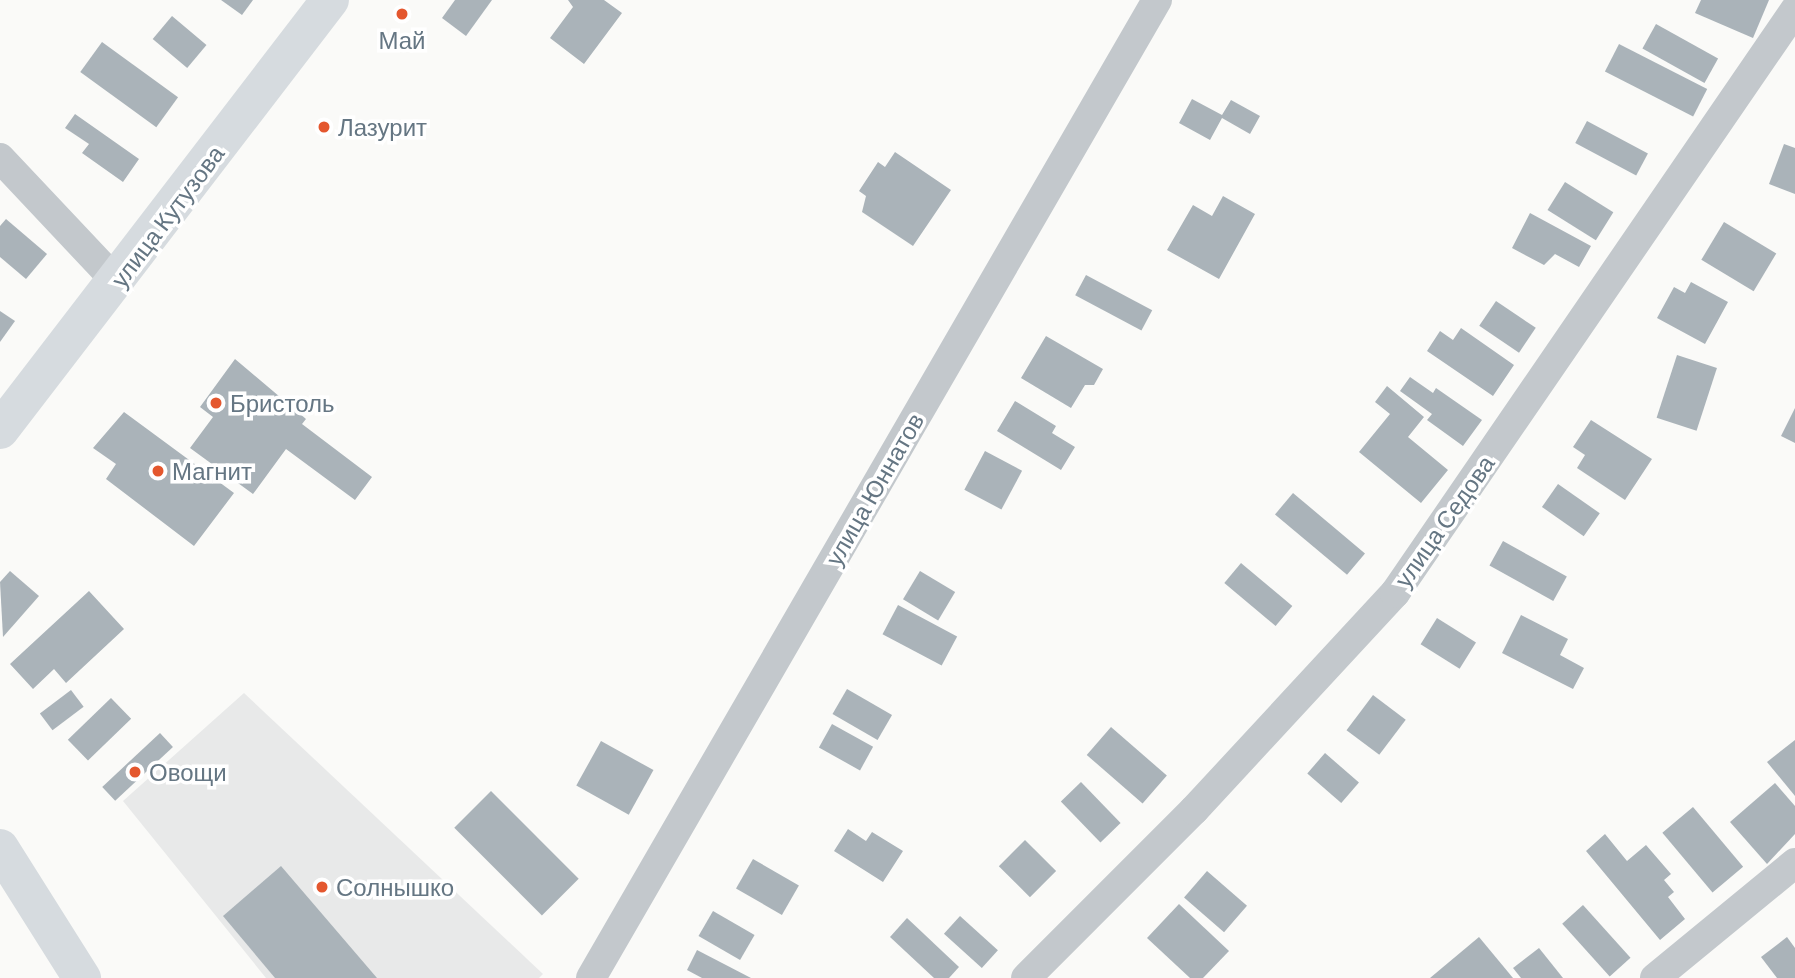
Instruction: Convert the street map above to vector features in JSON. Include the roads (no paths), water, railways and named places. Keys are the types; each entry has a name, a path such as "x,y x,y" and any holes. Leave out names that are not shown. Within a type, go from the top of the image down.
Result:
{"main road":[{"name":"улица Кутузова","path":"0,430 117,282 330,0"},
{"path":"0,848 82,978"}],"street":[{"name":"улица Юннатов","path":"591,978 1157,0"},
{"name":"улица Седова","path":"1026,978 1194,810 1395,593 1795,10"},
{"path":"0,158 117,282"},
{"path":"1655,978 1795,863"}],"place":[{"name":"Май","path":"402,14"},
{"name":"Лазурит","path":"324,127"},
{"name":"Бристоль","path":"216,403"},
{"name":"Магнит","path":"158,471"},
{"name":"Овощи","path":"135,772"},
{"name":"Солнышко","path":"322,887"}]}
